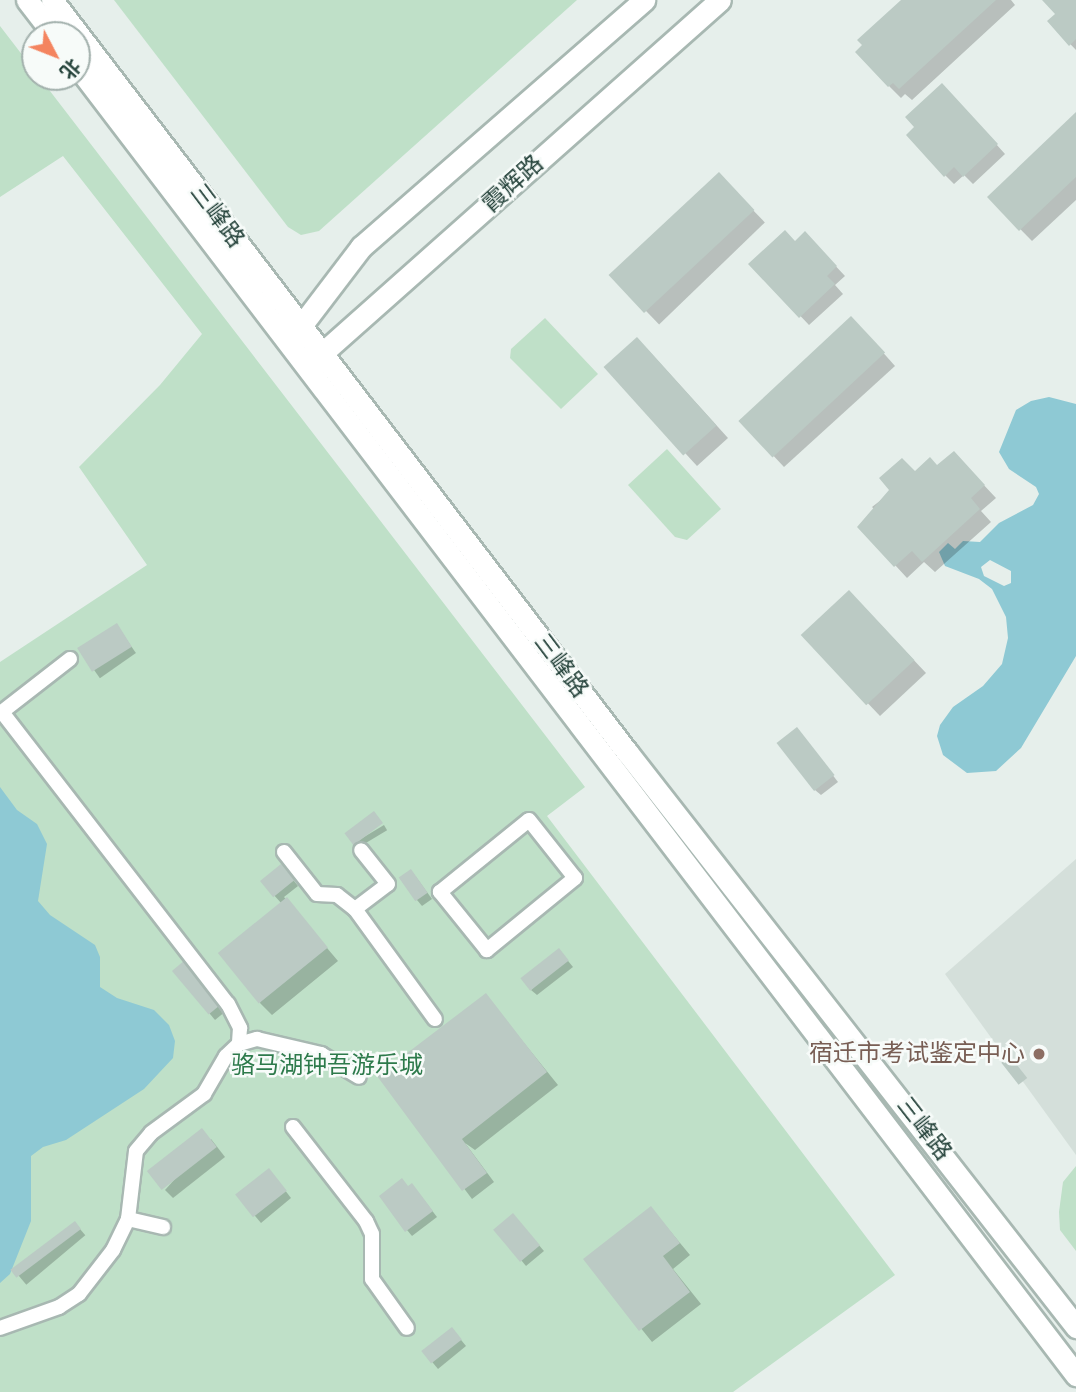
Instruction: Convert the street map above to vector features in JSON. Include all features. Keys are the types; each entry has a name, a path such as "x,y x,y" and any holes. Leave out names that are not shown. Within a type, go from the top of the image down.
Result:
{"main road":[{"path":"27,0 43,21"},
{"name":"三峰路","path":"52,0 1076,1328"},
{"path":"286,342 303,328 361,247 644,0"},
{"name":"霞辉路","path":"306,368 720,0"},
{"name":"三峰路","path":"91,84 1076,1375"}],"street":[{"path":"0,1328 59,1307 79,1294 113,1250 128,1219 136,1151 151,1133 204,1094 239,1044 240,1028 228,1004 2,712 70,659"},
{"path":"529,820 575,878 487,950 440,892 529,820"},
{"path":"355,909 388,884 361,849"},
{"path":"284,852 317,894 337,895 355,909 435,1019"},
{"path":"239,1044 257,1039 293,1046 321,1054 359,1077"},
{"path":"293,1128 366,1221 372,1234 372,1279 407,1328"},
{"path":"128,1219 163,1227"}],"shaded area":[{"name":"宿迁市考试鉴定中心","path":"1076,859 1076,1155 945,974"}],"green space":[{"path":"114,0 577,0 319,231 301,235 288,227"},
{"name":"骆马湖钟吾游乐城","path":"0,26 21,53 21,91 50,91 585,787 547,816 895,1275 733,1392 0,1392 0,662 147,565 79,467 160,385 202,334 63,156 0,197"},
{"path":"545,318 598,374 561,409 510,358 511,349"},
{"path":"667,449 721,509 687,540 675,537 628,485"},
{"path":"1076,1166 1076,1251 1060,1230 1059,1212 1063,1182"}],"water":[{"path":"1049,397 1076,404 1076,656 1021,748 996,771 967,773 943,755 937,736 940,725 953,707 983,686 1002,664 1008,638 1006,617 992,589 979,579 945,566 939,552 948,543 955,549 963,541 980,542 999,523 1033,505 1039,494 1036,487 1009,469 999,452 1016,410 1031,401","holes":["990,560 1011,571 1011,583 1004,586 984,576 981,567"]},
{"path":"0,787 17,810 37,824 47,844 38,901 50,915 95,945 100,957 100,987 117,998 154,1010 169,1025 175,1041 173,1058 144,1089 66,1140 43,1147 31,1156 31,1221 10,1274 0,1283"}],"building":[{"path":"901,0 996,0 899,89 893,83 888,87 855,52 862,45 857,40"},
{"path":"1042,0 1076,0 1076,39 1069,46 1047,21 1055,14"},
{"path":"942,83 998,144 963,177 954,167 944,177 906,135 914,127 905,117"},
{"path":"1076,112 1076,177 1019,231 987,197"},
{"path":"719,172 754,210 644,313 609,275"},
{"path":"785,230 795,241 805,231 837,266 827,276 835,284 799,318 748,264"},
{"path":"851,316 885,353 772,458 738,421"},
{"path":"637,337 717,425 683,456 604,367"},
{"path":"954,451 985,485 971,498 980,509 922,562 912,551 894,567 857,527 889,490 879,478 902,458 915,471 930,457 937,465"},
{"path":"849,590 914,660 866,705 801,635"},
{"path":"117,623 132,647 92,672 77,648"},
{"path":"797,727 835,775 814,791 777,743"},
{"path":"374,811 383,823 353,845 344,833"},
{"path":"281,864 294,880 273,897 260,881"},
{"path":"411,869 428,893 415,901 399,878"},
{"path":"287,897 328,948 259,1004 218,953"},
{"path":"559,948 569,961 530,991 520,978"},
{"path":"185,960 222,1004 209,1015 172,971"},
{"path":"486,993 547,1072 462,1139 487,1173 462,1191 377,1076"},
{"path":"1010,1056 1027,1078 1019,1085 1001,1063"},
{"path":"202,1128 217,1147 162,1190 147,1171"},
{"path":"269,1168 287,1191 253,1217 235,1194"},
{"path":"402,1178 408,1186 412,1183 433,1211 405,1232 379,1196"},
{"path":"651,1206 680,1243 663,1256 690,1292 639,1331 583,1259"},
{"path":"513,1213 540,1245 520,1262 493,1230"},
{"path":"75,1221 81,1229 16,1278 10,1270"},
{"path":"452,1327 462,1340 431,1364 421,1351"}],"place":[{"name":"宿迁市考试鉴定中心","path":"1039,1054"}]}
